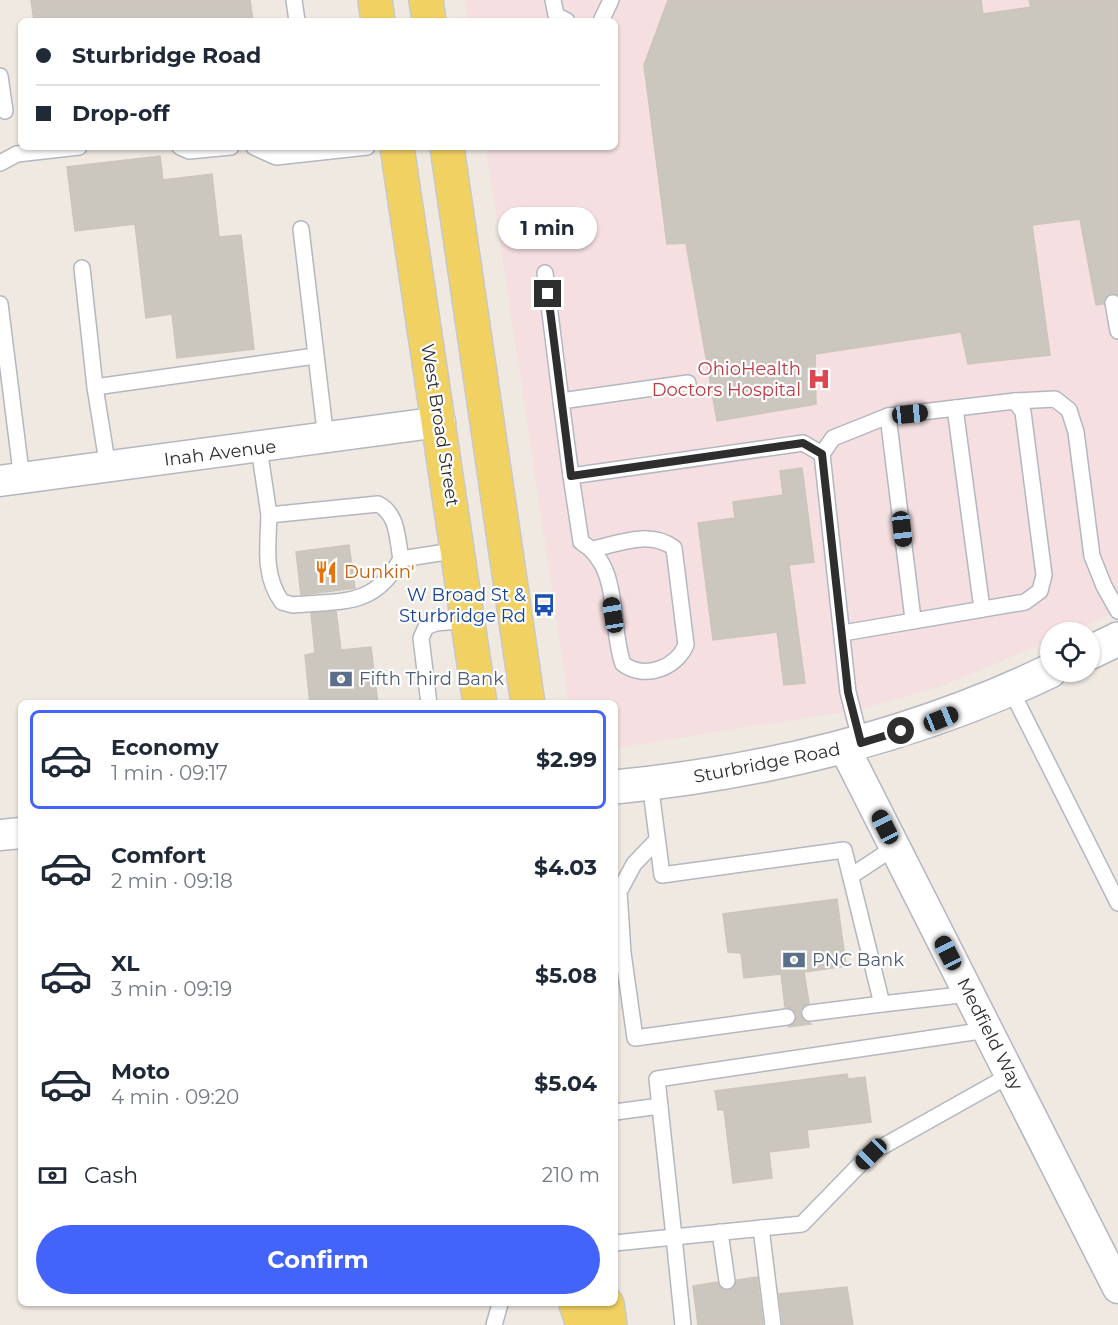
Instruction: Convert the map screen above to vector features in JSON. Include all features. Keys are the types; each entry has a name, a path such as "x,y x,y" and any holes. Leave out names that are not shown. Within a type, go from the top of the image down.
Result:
{"main road":[{"path":"375,0 378,18"},
{"path":"426,0 429,18"},
{"name":"West Broad Street","path":"397,150 440,422 479,700"},
{"path":"447,150 527,700"},
{"path":"559,1306 562,1325"},
{"path":"577,1306 583,1325"},
{"path":"607,1306 610,1325"}],"street":[{"name":"Inah Avenue","path":"11,481 440,422"},
{"path":"1100,648 1118,639"},
{"name":"Sturbridge Road","path":"618,786 712,776 853,746 941,719 1040,676"},
{"name":"Medfield Way","path":"853,746 895,847 1118,1288"},
{"path":"0,835 18,832"}],"lane":[{"path":"294,0 297,18"},
{"path":"553,0 556,15 562,18"},
{"path":"602,18 611,0"},
{"path":"0,76 9,110"},
{"path":"0,163 17,154 52,150"},
{"path":"261,150 276,157 340,150"},
{"path":"301,229 326,439"},
{"path":"82,268 95,387 108,468"},
{"path":"545,273 581,542 593,549 607,576 623,664 630,669 654,671 673,663 681,656 686,645 674,548 663,540 651,537 593,549"},
{"path":"1113,303 1118,331"},
{"path":"0,304 11,481"},
{"path":"95,387 315,356"},
{"path":"561,401 688,383"},
{"path":"853,746 843,633 822,454 833,438 888,416 1015,401 1055,399 1069,410 1076,432 1092,556 1118,611"},
{"path":"843,633 913,619 1025,602 1040,591 1044,575 1023,412 1015,401"},
{"path":"955,408 982,609"},
{"path":"888,416 913,619"},
{"path":"571,476 803,443 822,454"},
{"path":"259,448 269,514 268,569 274,591 282,602 293,604 363,598 390,579 400,559 394,520 388,509 378,504 269,514"},
{"path":"400,559 459,550"},
{"path":"429,700 421,638 426,627 436,623 469,620"},
{"path":"1011,690 1118,903"},
{"path":"650,783 662,875 844,850 882,1004"},
{"path":"656,841 634,864 620,892 623,953 635,1038 787,1017"},
{"path":"851,876 895,847"},
{"path":"810,1013 969,994"},
{"path":"683,1325 657,1079 987,1030"},
{"path":"618,1243 802,1224 871,1154 1010,1075"},
{"path":"618,1112 660,1106"},
{"path":"761,1228 773,1325"},
{"path":"720,1232 727,1281"},
{"path":"494,1325 499,1306"}],"shaded area":[{"name":"OhioHealth Doctors Hospital","path":"465,0 1118,0 1118,611 1093,622 1040,622 1040,645 942,686 863,709 618,748 618,700 569,700 486,150 618,150 618,18 468,18"}],"building":[{"path":"31,0 250,0 253,18 34,18"},
{"path":"668,0 981,0 983,14 1031,7 1029,0 1118,0 1118,295 1111,294 1104,299 1103,304 1096,305 1080,219 1032,225 1050,355 968,364 961,332 815,354 816,404 717,421 686,243 667,244 644,65"},
{"path":"160,156 163,180 212,174 219,237 241,235 254,349 177,358 172,314 146,318 135,224 75,231 67,167"},
{"path":"802,468 814,562 789,565 805,683 784,685 777,632 713,640 698,523 735,518 733,502 783,495 780,471"},
{"name":"Dunkin'","path":"349,545 355,588 301,595 296,552"},
{"name":"Fifth Third Bank","path":"336,611 341,650 371,647 378,700 310,700 305,655 315,653 311,613"},
{"name":"PNC Bank","path":"837,899 846,966 804,972 809,1003 801,1009 800,1015 811,1024 788,1027 793,1024 797,1016 794,1011 785,1007 781,974 744,978 741,953 728,952 723,914"},
{"path":"847,1074 848,1079 865,1077 871,1122 807,1130 809,1147 769,1152 772,1178 733,1183 724,1110 718,1110 715,1091"},
{"path":"757,1277 763,1325 698,1325 693,1286 717,1282 720,1287 728,1291 733,1288 737,1280"},
{"path":"847,1287 853,1325 783,1325 779,1294"}],"place":[{"name":"OhioHealth Doctors Hospital","path":"819,379"},
{"name":"Dunkin'","path":"326,572"},
{"name":"W Broad St & Sturbridge Rd","path":"544,605"},
{"name":"Fifth Third Bank","path":"341,679"},
{"name":"PNC Bank","path":"794,960"}],"route":[{"path":"548,294 571,476 803,443 822,454 848,692 855,725 861,743 901,731"}]}
